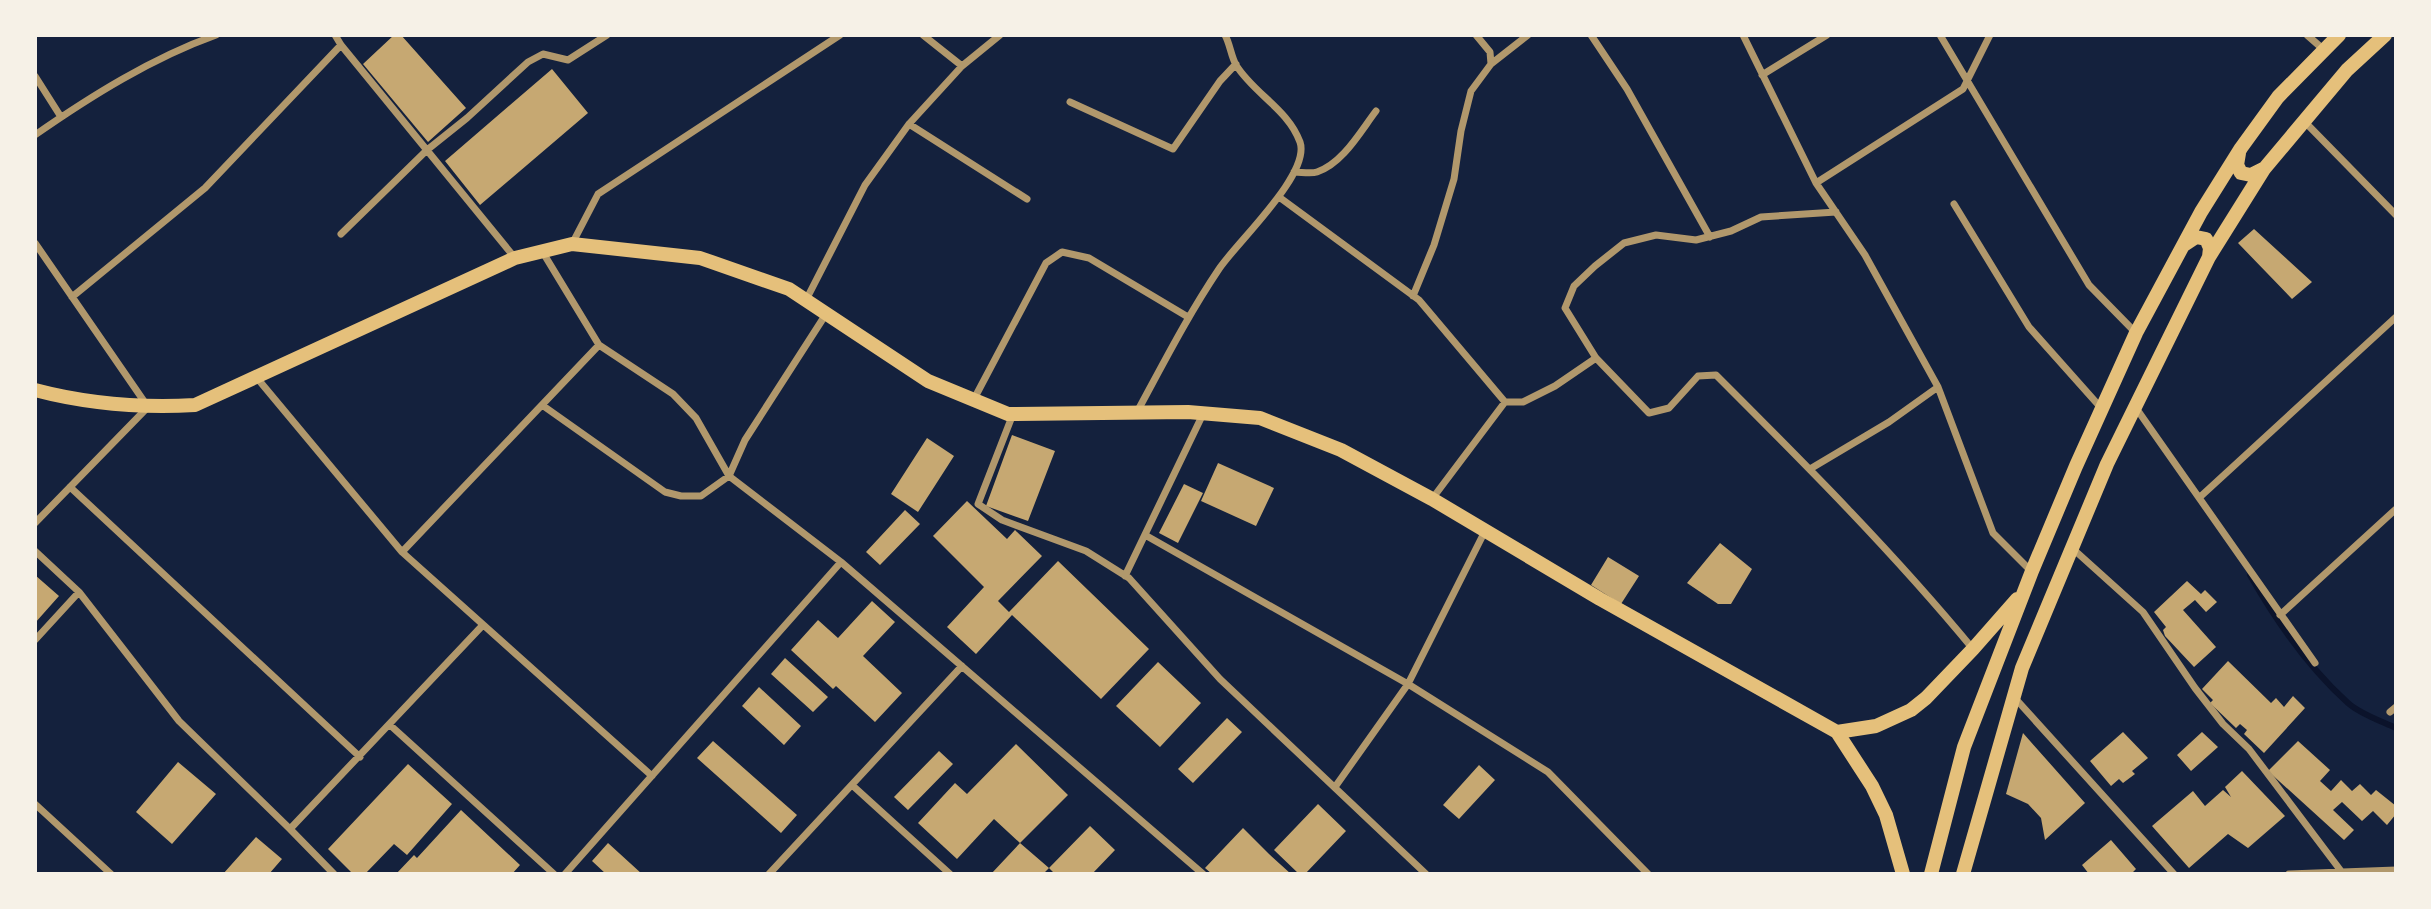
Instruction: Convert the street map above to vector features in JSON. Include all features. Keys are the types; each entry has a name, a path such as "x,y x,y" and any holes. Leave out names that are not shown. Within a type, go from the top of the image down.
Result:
{"main road":[{"path":"1931,874 1964,747 2024,590 2136,333 2201,212 2241,148 2278,97 2339,35"},
{"path":"1964,874 2022,668 2107,464 2209,257 2264,169 2347,70 2385,35"},
{"path":"2241,148 2236,165 2241,173 2251,175 2264,169"},
{"path":"2185,245 2196,237 2206,239 2210,248 2209,257"},
{"path":"35,390 67,398 148,407 195,405 515,258 572,244 700,258 789,289 928,381 1013,414 1203,413 1260,418 1341,450 1432,499 1612,606 1837,732 1872,786 1886,815 1903,874"},
{"path":"1837,732 1876,726 1911,710 1973,649 2024,590"}],"street":[{"path":"35,135 61,117 187,45 216,35"},
{"path":"335,35 515,258"},
{"path":"341,234 428,150 528,62 543,54 568,60 607,35"},
{"path":"572,244 598,194 840,35"},
{"path":"923,35 962,66"},
{"path":"806,300 865,184 909,124 962,66 1000,35"},
{"path":"1137,413 1188,317 1221,266 1279,197 1300,162 1301,144 1286,117 1236,64 1225,35"},
{"path":"1476,35 1490,52 1492,64"},
{"path":"1413,296 1434,245 1454,179 1461,131 1471,91 1492,64 1528,35"},
{"path":"1591,35 1627,89 1710,236"},
{"path":"1743,35 1816,183 1865,255 1938,387 1993,533 2032,571"},
{"path":"1762,75 1827,35"},
{"path":"1940,35 2089,285 2136,333"},
{"path":"1816,183 1963,89 1990,35"},
{"path":"2307,35 2323,49"},
{"path":"72,297 205,188 341,45"},
{"path":"1070,103 1173,149 1220,81 1236,64"},
{"path":"35,76 61,117"},
{"path":"1294,172 1316,173 1333,162 1349,147 1376,111"},
{"path":"2303,120 2396,215"},
{"path":"909,124 1027,199"},
{"path":"1279,197 1419,300 1505,402 1523,402 1555,386 1596,358"},
{"path":"1954,204 2029,327 2102,409"},
{"path":"1836,212 1761,217 1731,231 1696,240 1656,235 1624,243 1574,286 1566,308 1596,358 1649,412 1669,408 1698,376 1716,374 1850,509 1973,649"},
{"path":"35,243 148,407 35,523"},
{"path":"542,251 599,345 673,394 696,418 729,476 841,562 1203,874"},
{"path":"974,400 1046,263 1062,252 1089,258 1188,317"},
{"path":"542,405 665,492 681,496 701,496 729,476 745,440 826,313"},
{"path":"2200,497 2396,317"},
{"path":"402,552 599,345"},
{"path":"256,377 402,552 652,776"},
{"path":"1810,469 1889,422 1938,387"},
{"path":"1432,499 1505,402"},
{"path":"2136,407 2315,663"},
{"path":"1125,576 1203,413"},
{"path":"1013,414 978,504 1002,520 1086,551 1125,576 1220,679 1426,874"},
{"path":"70,487 360,757"},
{"path":"2280,615 2396,509"},
{"path":"1335,787 1408,684 1486,530"},
{"path":"1145,535 1408,684 1548,772 1648,874"},
{"path":"2072,548 2143,612 2195,688 2223,724 2249,749 2341,872"},
{"path":"35,551 79,592 179,721 334,874"},
{"path":"565,874 841,562"},
{"path":"35,640 79,592"},
{"path":"290,829 482,626"},
{"path":"769,874 962,666"},
{"path":"2014,696 2175,874"},
{"path":"390,725 554,874"},
{"path":"852,785 950,874"},
{"path":"35,804 111,874"},
{"path":"2289,874 2396,870"}],"building":[{"path":"394,35 401,35 466,108 428,142 363,64"},
{"path":"552,69 588,113 480,205 445,161"},
{"path":"2254,229 2312,282 2292,299 2238,243"},
{"path":"1012,435 1055,451 1028,521 986,506"},
{"path":"927,438 954,456 918,512 891,494"},
{"path":"1218,463 1274,488 1256,526 1201,501"},
{"path":"1184,484 1203,493 1178,543 1159,533"},
{"path":"967,501 1007,539 1015,530 1042,556 998,601 1009,612 1058,561 1149,649 1101,699 1012,615 976,654 947,627 984,587 933,536"},
{"path":"905,510 920,524 880,565 866,552"},
{"path":"1720,543 1752,569 1731,604 1718,604 1687,583"},
{"path":"1608,557 1639,576 1621,604 1591,585"},
{"path":"35,575 59,596 35,623"},
{"path":"2187,581 2201,594 2205,590 2217,602 2206,612 2195,600 2183,610 2216,647 2194,667 2165,636 2163,630 2166,627 2154,612"},
{"path":"872,601 895,622 863,656 902,693 875,722 836,686 833,689 791,650 818,620 838,638"},
{"path":"785,658 828,697 813,712 771,674"},
{"path":"2228,661 2271,703 2276,698 2284,707 2293,696 2305,708 2264,753 2244,734 2247,730 2240,724 2236,728 2210,703 2213,700 2202,689"},
{"path":"1158,662 1201,703 1160,747 1116,706"},
{"path":"759,687 801,726 784,745 742,706"},
{"path":"1227,718 1242,732 1193,783 1178,769"},
{"path":"2123,732 2148,758 2132,771 2135,774 2123,783 2119,779 2111,786 2090,761"},
{"path":"2202,732 2218,747 2191,771 2177,755"},
{"path":"2023,733 2085,803 2045,840 2041,818 2028,804 2006,794"},
{"path":"713,741 797,815 781,833 697,758"},
{"path":"2298,741 2330,770 2320,781 2331,791 2341,780 2352,791 2360,784 2371,795 2376,790 2396,806 2396,814 2387,825 2373,811 2362,821 2342,802 2333,810 2354,830 2344,840 2268,771"},
{"path":"1016,744 1068,795 1020,843 994,819 957,859 918,823 955,783 967,794"},
{"path":"939,751 953,764 908,810 894,797"},
{"path":"178,762 216,794 172,844 136,812"},
{"path":"408,764 452,804 407,855 394,844 365,874 353,874 328,849"},
{"path":"1479,765 1495,780 1459,819 1443,805"},
{"path":"2242,771 2285,816 2248,848 2228,834 2189,868 2152,826 2193,791 2205,806 2223,790 2231,797 2225,787"},
{"path":"1318,804 1346,831 1305,874 1299,874 1274,850"},
{"path":"461,810 520,865 512,874 396,874 414,855 417,858"},
{"path":"1090,826 1115,850 1092,874 1055,874 1049,868"},
{"path":"1243,828 1291,874 1212,874 1205,868"},
{"path":"256,837 282,859 269,874 223,874"},
{"path":"2111,840 2136,869 2131,874 2089,874 2082,865"},
{"path":"608,843 642,874 606,874 592,861"},
{"path":"1020,843 1049,868 1043,874 991,874"}],"waterway":[{"path":"2250,575 2294,643 2333,689 2358,711 2396,728"}]}
